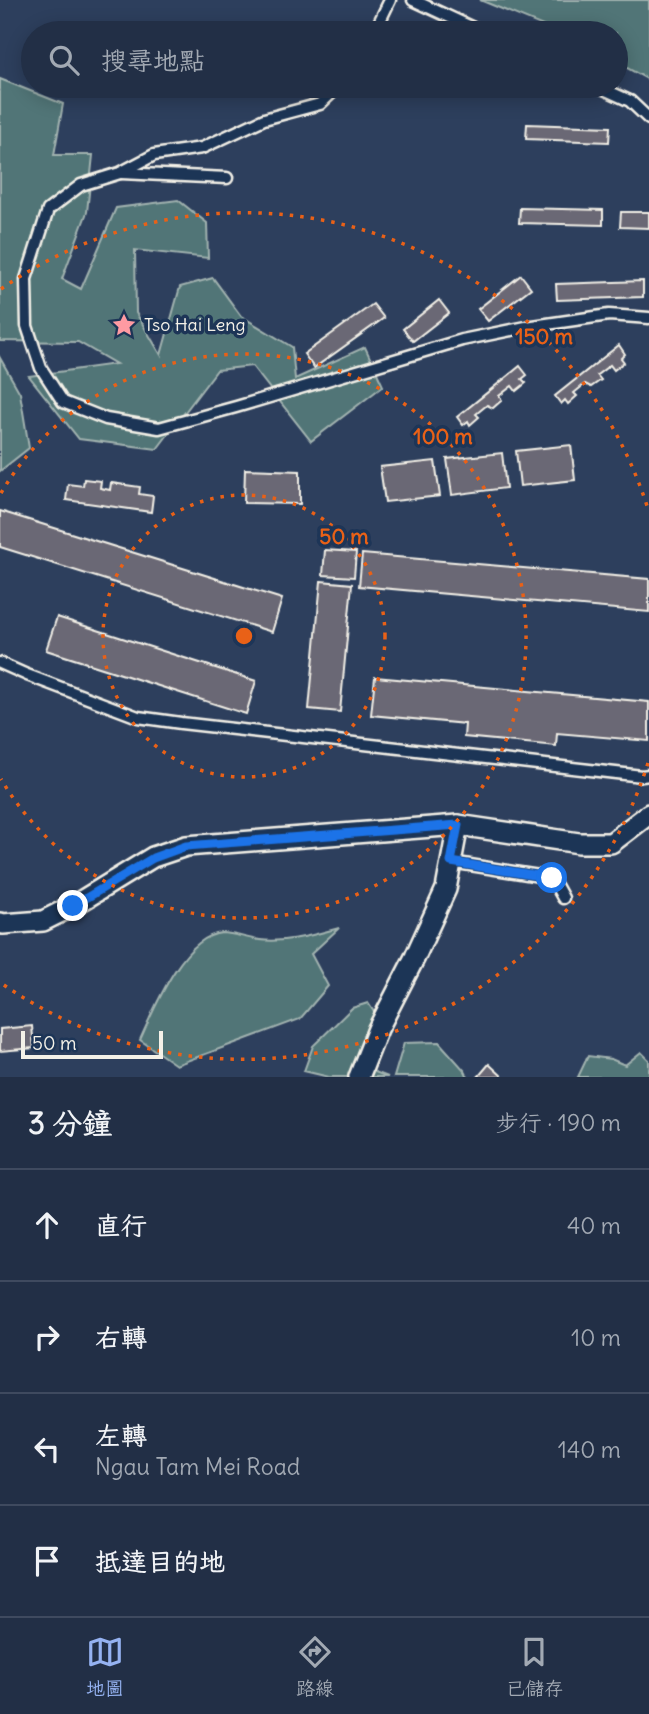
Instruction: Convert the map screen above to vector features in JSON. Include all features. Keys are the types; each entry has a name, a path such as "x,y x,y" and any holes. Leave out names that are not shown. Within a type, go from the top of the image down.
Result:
{"street":[{"path":"0,923 43,921 153,858 186,846 458,825 579,843 611,843 649,814"},
{"path":"359,1077 378,1029 446,889 458,825"}],"lane":[{"path":"380,21 390,0"},
{"path":"413,0 458,21"},
{"path":"326,98 320,104 264,119 202,148 154,155 120,173 81,185 48,210 26,279 27,326 41,368 63,402 106,419 159,428 462,340 609,315 649,318"},
{"path":"623,98 649,118"},
{"path":"120,173 228,178"},
{"path":"0,663 138,717 649,775"},
{"path":"451,862 552,878 564,898"}],"green space":[{"path":"480,0 649,0 649,80 628,69 628,21 531,21"},
{"path":"0,79 21,87 21,98 48,98 63,104 54,155 93,155 87,212 62,279 81,289 116,208 178,200 207,223 208,258 135,250 136,313 161,355 180,287 213,278 241,316 292,347 295,379 365,347 383,386 311,441 252,366 217,370 157,449 79,439 29,376 116,364 78,342 0,341"},
{"path":"0,358 20,393 29,448 0,471"},
{"path":"339,928 311,954 328,986 300,1019 176,1065 140,1040 172,976 195,947 208,937 222,933 260,940 280,940"},
{"path":"368,1003 378,1018 363,1035 378,1050 372,1071 388,1077 329,1077 304,1071 313,1046 352,1008"},
{"path":"439,1042 468,1077 394,1077 404,1043"},
{"path":"641,1052 649,1060 649,1077 578,1077 588,1056 611,1059 625,1065"}],"building":[{"path":"527,124 610,127 609,142 526,139"},
{"path":"520,208 603,210 603,225 519,223"},
{"path":"621,212 649,212 649,228 620,227"},
{"path":"521,275 531,288 488,321 478,309"},
{"path":"643,281 643,297 557,300 556,284"},
{"path":"439,300 449,313 413,341 403,329"},
{"path":"373,304 384,318 314,368 304,354"},
{"path":"619,345 625,354 621,358 624,362 614,370 610,365 597,375 601,380 591,387 585,384 574,393 577,396 568,404 565,400 561,404 555,396"},
{"path":"520,366 527,375 522,379 526,383 516,391 512,386 499,396 502,400 493,408 487,405 476,414 479,417 470,425 468,421 463,425 457,417"},
{"path":"571,445 575,480 520,486 516,451"},
{"path":"502,453 506,488 452,495 447,459"},
{"path":"435,461 440,496 385,502 380,467"},
{"path":"245,469 300,471 300,504 244,503"},
{"path":"84,479 101,481 100,488 110,490 111,483 140,487 139,494 153,496 151,512 66,500 68,484 83,486"},
{"path":"0,511 282,599 272,632 0,547"},
{"path":"325,550 356,552 354,577 323,575"},
{"path":"362,554 649,579 649,612 359,586"},
{"path":"321,581 352,584 340,712 309,709"},
{"path":"57,617 256,681 246,714 46,650"},
{"path":"375,677 649,702 649,741 557,733 556,746 464,737 465,724 371,715"},
{"path":"32,1026 34,1048 0,1051 0,1029"},
{"path":"489,1064 503,1077 478,1077"}],"place":[{"name":"Tso Hai Leng","path":"124,325"}],"route":[{"path":"73,906 153,858 186,846 458,825 451,862 552,878"}]}
